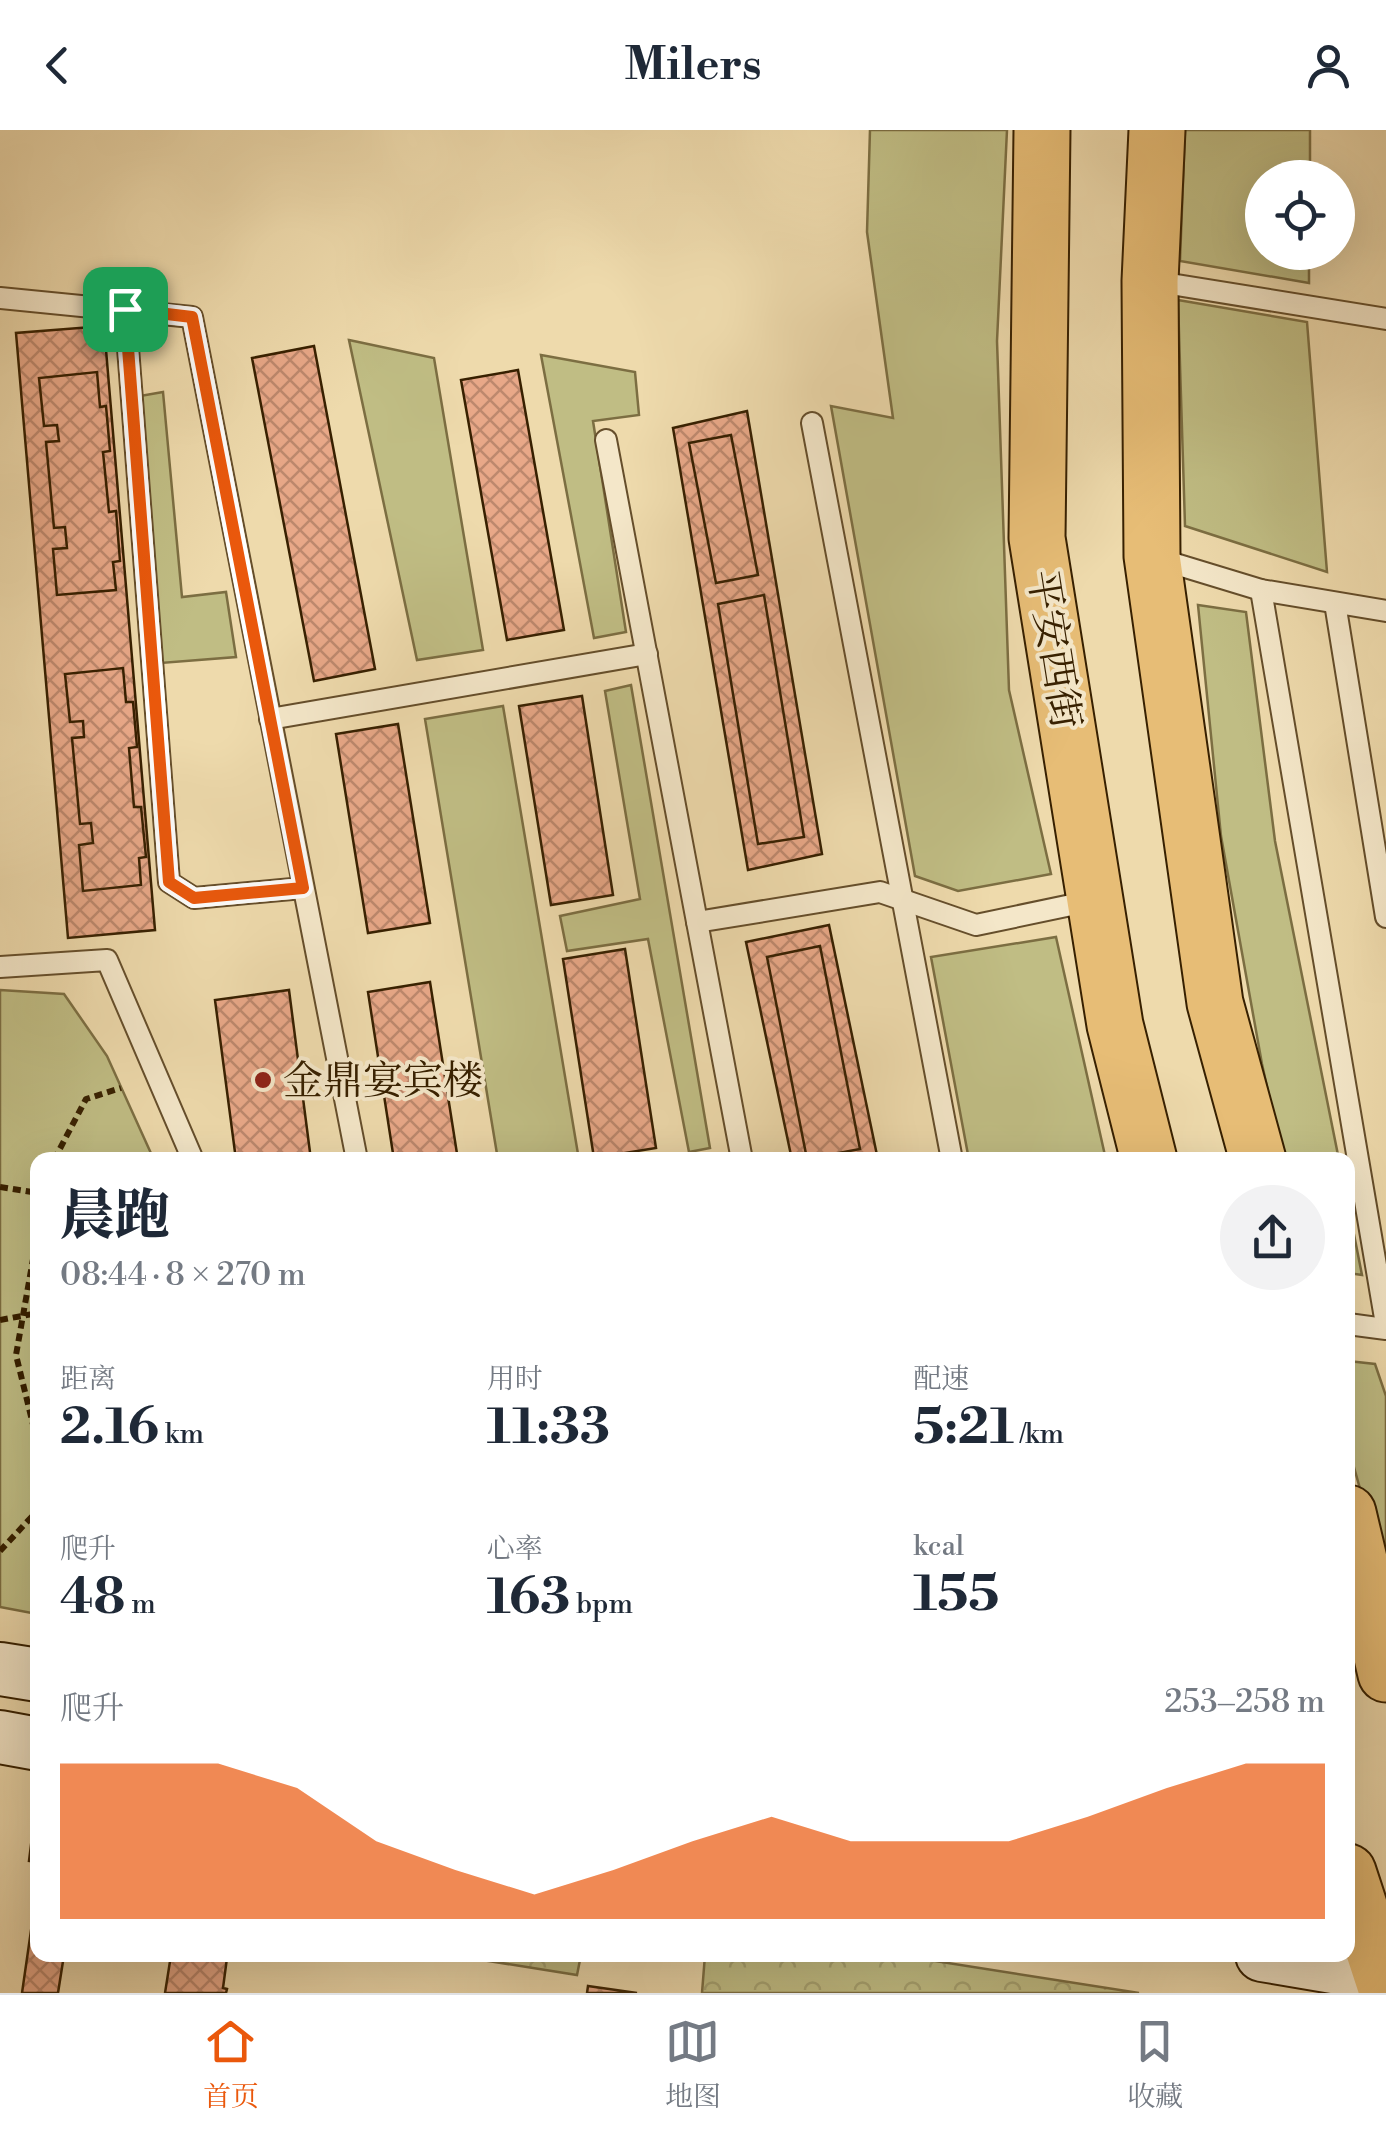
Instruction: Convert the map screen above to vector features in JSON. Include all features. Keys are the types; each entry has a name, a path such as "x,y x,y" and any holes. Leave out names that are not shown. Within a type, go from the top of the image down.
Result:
{"main road":[{"name":"平安西街","path":"1042,130 1037,538 1115,1025 1147,1152"},
{"path":"1157,130 1150,281 1152,556 1215,1003 1256,1152"},
{"path":"1355,1543 1386,1674"},
{"path":"0,1668 30,1674"},
{"path":"0,1737 30,1743"},
{"path":"1296,1962 1385,1980 1360,1899"}],"lane":[{"path":"1150,281 1386,319"},
{"path":"0,298 192,317 355,1152"},
{"path":"125,309 169,882 194,898 303,888"},
{"path":"812,422 950,1152"},
{"path":"606,440 741,1152"},
{"path":"1152,556 1261,590 1386,610"},
{"path":"1261,590 1386,1327 1355,1325"},
{"path":"1335,603 1386,916"},
{"path":"270,720 646,654"},
{"path":"698,922 880,892 976,925 1095,900"},
{"path":"0,966 107,960 190,1152"}],"path":[{"path":"58,1152 86,1099 121,1088"},
{"path":"0,1187 30,1192"},
{"path":"30,1278 16,1355 30,1412"},
{"path":"0,1320 30,1314"},
{"path":"0,1551 30,1519"}],"green space":[{"path":"870,130 1007,130 997,341 1009,690 1051,874 958,891 915,876 831,406 893,418 867,232"},
{"path":"1185,130 1310,130 1310,160 1245,160 1245,270 1309,270 1309,283 1180,261"},
{"path":"1178,300 1307,322 1327,572 1185,526"},
{"path":"349,340 434,358 483,650 417,660"},
{"path":"541,355 635,372 639,415 593,421 626,632 594,638"},
{"path":"163,392 182,597 226,592 236,657 161,663 140,396"},
{"path":"1198,605 1246,612 1275,841 1337,1152 1281,1152 1221,836"},
{"path":"631,685 710,1148 689,1152 648,939 567,951 560,916 640,899 605,691"},
{"path":"503,706 578,1152 497,1152 425,719"},
{"path":"1056,937 1104,1152 968,1152 931,957"},
{"path":"0,990 64,994 107,1056 150,1152 30,1152 30,1613 0,1607"},
{"path":"1355,1240 1362,1275 1355,1274"},
{"path":"1355,1362 1375,1364 1386,1396 1386,1581 1355,1471"},
{"path":"495,1962 580,1962 577,1975"},
{"path":"704,1962 942,1962 1139,1993 702,1993"}],"building":[{"path":"104,326 155,930 68,938 16,333"},
{"path":"314,346 375,669 314,681 252,358"},
{"path":"518,370 564,630 507,640 461,380"},
{"path":"97,372 100,407 106,406 110,451 103,452 109,512 116,511 120,561 113,562 116,590 57,595 53,549 67,548 65,527 54,528 46,442 59,441 57,425 44,426 39,378"},
{"path":"747,411 822,854 748,870 673,428"},
{"path":"731,435 758,575 716,583 689,443"},
{"path":"764,595 804,837 758,844 718,604"},
{"path":"123,668 126,702 133,702 137,747 129,748 134,807 141,807 146,857 139,858 141,885 83,891 79,845 93,843 91,823 80,824 72,738 84,737 83,721 70,722 65,674"},
{"path":"582,696 613,895 551,905 519,706"},
{"path":"398,724 430,923 368,933 336,734"},
{"path":"829,925 876,1152 790,1152 746,942"},
{"path":"820,946 860,1149 806,1152 767,957"},
{"path":"625,949 656,1148 593,1152 563,959"},
{"path":"430,982 457,1152 393,1152 368,992"},
{"name":"金鼎宴宾楼","path":"289,990 310,1152 235,1152 215,1000"},
{"path":"30,1938 30,1962 63,1962 58,1993 22,1993"},
{"path":"170,1962 226,1962 223,1988 226,1993 165,1993"},
{"path":"588,1986 637,1993 587,1993"}],"place":[{"name":"金鼎宴宾楼","path":"263,1080"}],"route":[{"path":"125,309 192,317 303,888 194,898 169,882 125,309"}]}
